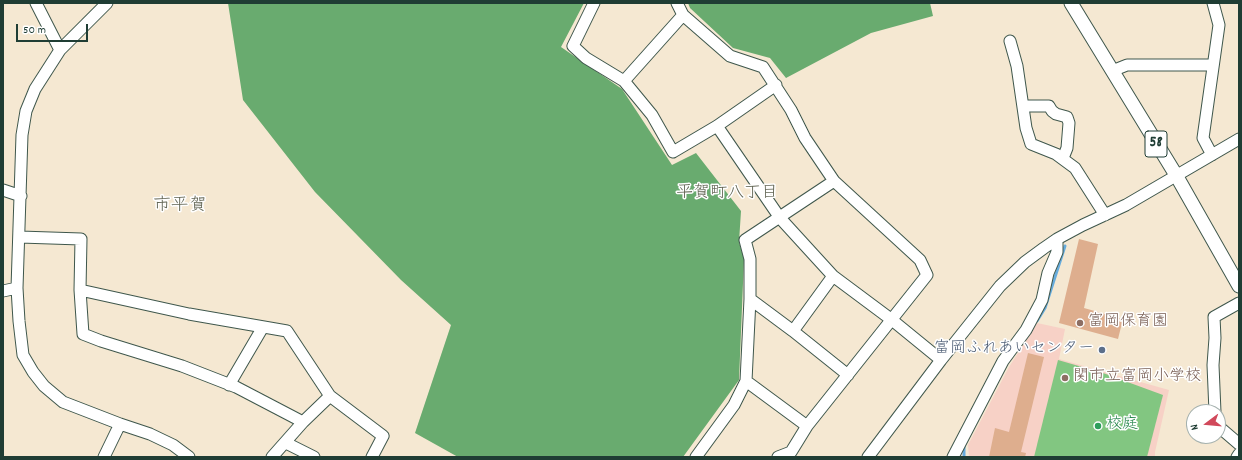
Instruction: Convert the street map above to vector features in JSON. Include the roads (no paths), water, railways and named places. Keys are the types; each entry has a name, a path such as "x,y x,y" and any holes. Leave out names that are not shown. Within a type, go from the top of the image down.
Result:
{"main road":[{"name":"58","path":"1071,3 1176,175 1239,286"}],"street":[{"path":"36,3 60,50"},
{"path":"107,3 60,50 35,89 26,111 22,135 18,288 19,321 23,355 33,372 44,386 63,402 150,434 173,445 189,457"},
{"path":"594,3 573,46 586,58 624,81 652,115 673,152 717,126 776,85"},
{"path":"676,3 682,15 730,56 763,67 776,85 805,138 834,181 920,260 927,275 807,426 791,452 778,457"},
{"path":"1212,155 1203,138 1218,25 1213,3"},
{"path":"624,81 682,15"},
{"path":"1010,41 1017,66 1026,128 1031,144 1056,154 1075,168 1105,215"},
{"path":"1112,71 1127,65 1213,65"},
{"path":"1023,106 1049,106 1056,114 1067,117 1069,123 1067,148 1063,158"},
{"path":"717,126 780,218 833,276 892,320 941,360"},
{"path":"868,457 941,360 1000,286 1025,262 1058,239 1083,225 1126,206 1239,139"},
{"path":"696,457 734,405 746,381 750,299 750,259 745,240 834,181"},
{"path":"3,190 21,196"},
{"path":"20,237 81,239 80,290 83,334 182,366 229,385 303,422"},
{"path":"953,457 1003,361 1026,330 1042,300 1048,273 1057,252 1058,239"},
{"path":"793,331 833,276"},
{"path":"3,290 18,288"},
{"path":"80,290 190,314 287,331 330,396 383,436 372,457"},
{"path":"750,299 848,375"},
{"path":"1215,404 1213,365 1215,338 1214,317 1239,303"},
{"path":"229,385 263,327"},
{"path":"746,381 807,426"},
{"path":"272,457 303,422 330,396"},
{"path":"104,457 120,424"},
{"path":"1226,433 1239,444"},
{"path":"286,443 314,457"}],"waterway":[{"path":"1037,321 1045,308 1065,246"},
{"path":"964,443 964,457"}],"place":[{"name":"富岡保育園","path":"1080,323"},
{"name":"富岡ふれあいセンター","path":"1102,350"},
{"name":"関市立富岡小学校","path":"1065,378"},
{"name":"校庭","path":"1098,426"}],"district":[{"name":"平賀町八丁目","path":"727,195"},
{"name":"市平賀","path":"180,208"}]}
